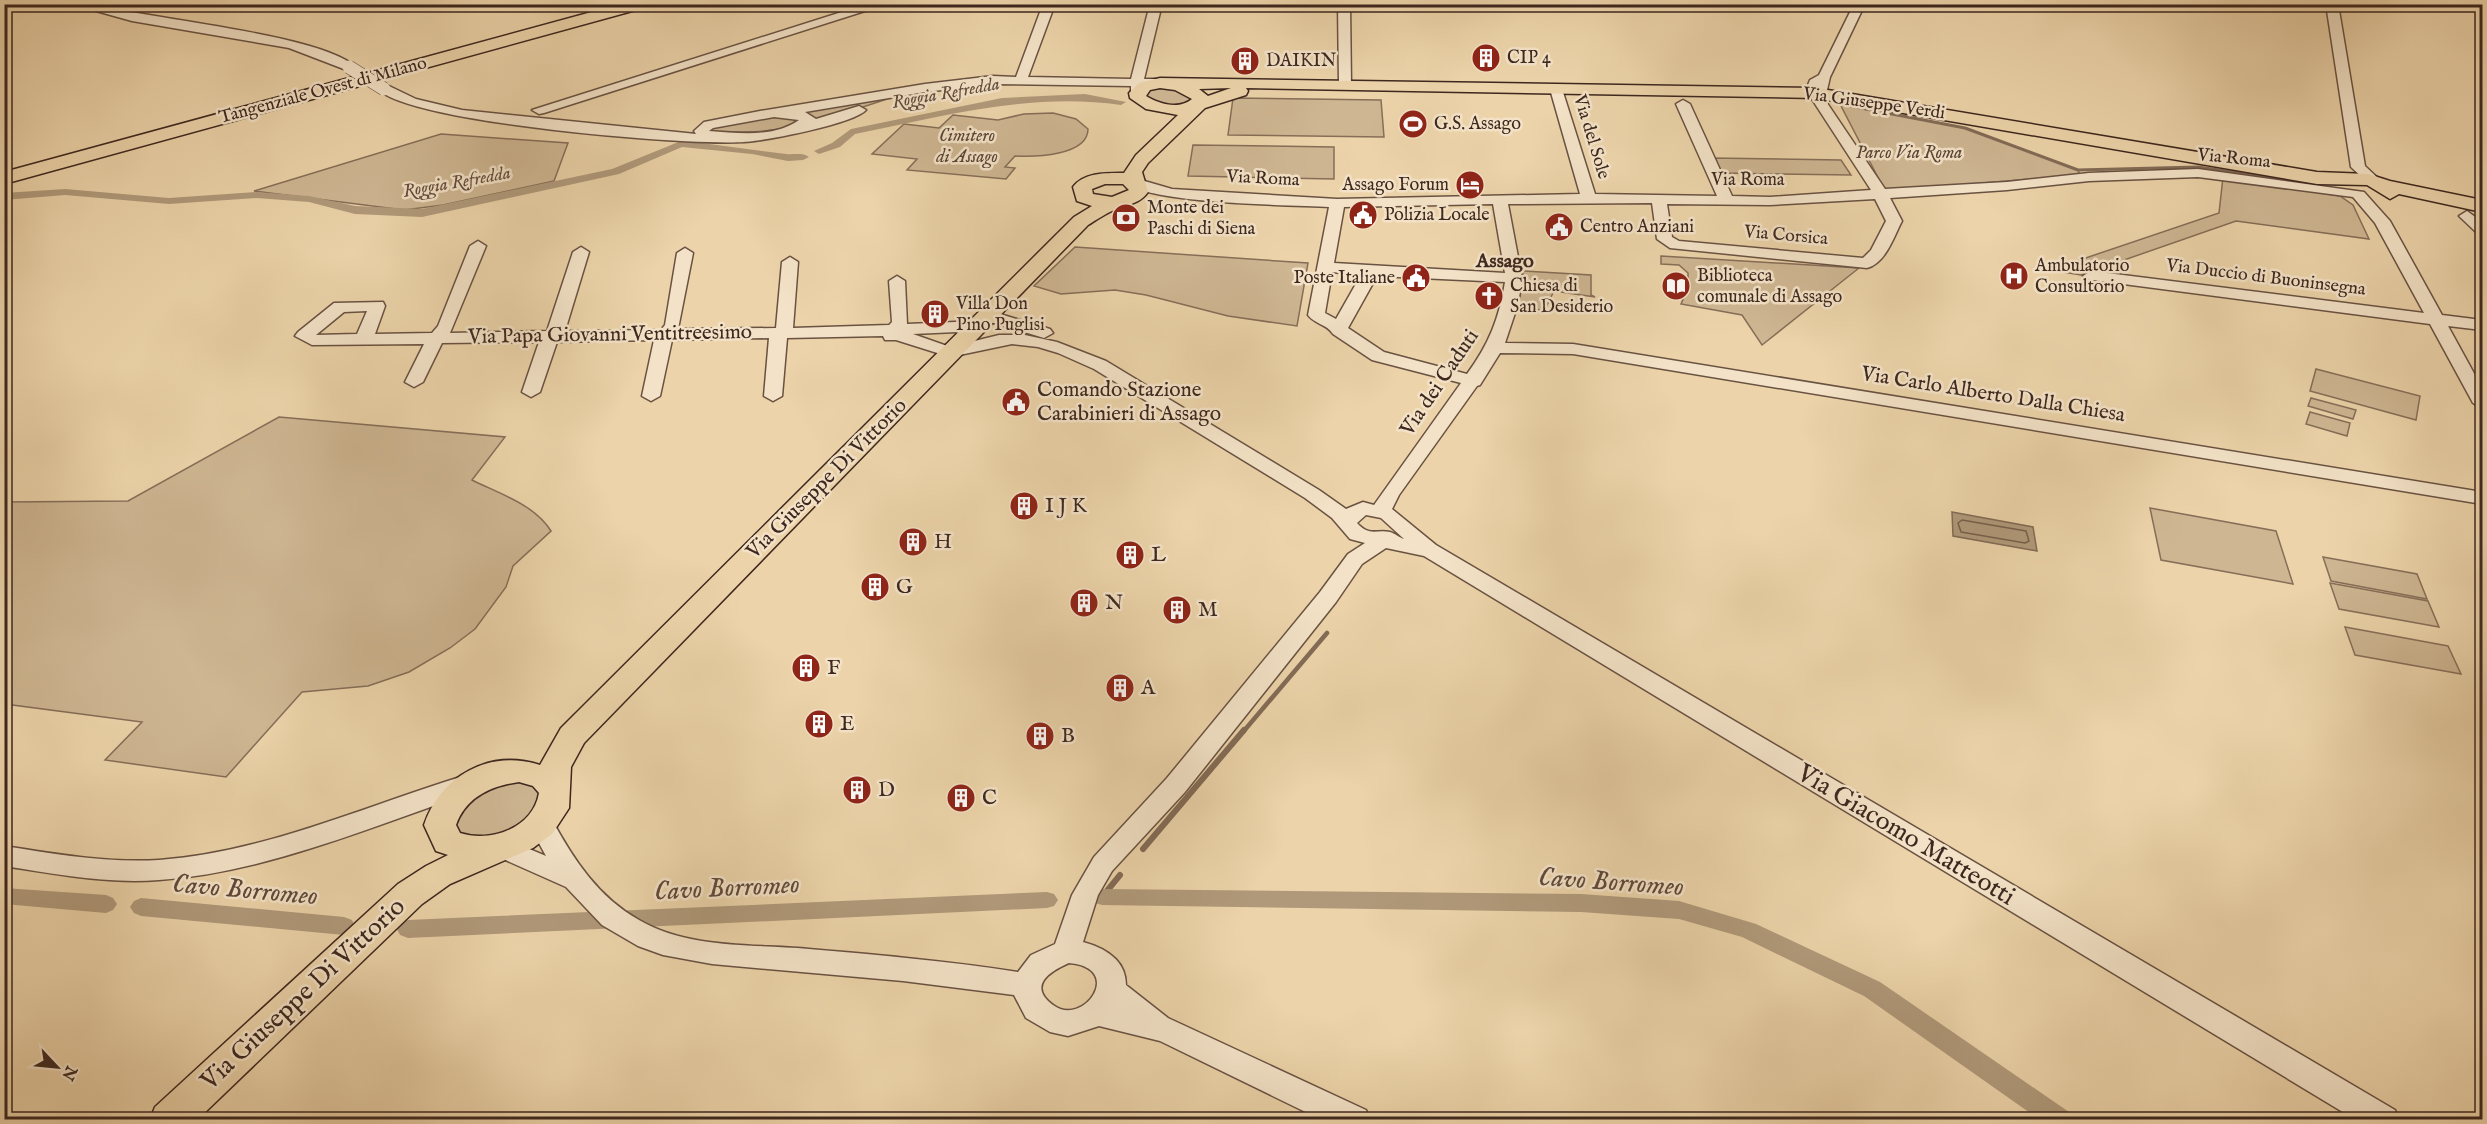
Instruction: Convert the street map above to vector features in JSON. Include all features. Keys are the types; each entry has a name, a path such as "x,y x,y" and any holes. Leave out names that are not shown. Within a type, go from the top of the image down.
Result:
{"highway":[{"name":"Tangenziale Ovest di Milano","path":"4,170 615,4"},
{"name":"Tangenziale Ovest di Milano","path":"4,178 641,4"}],"main road":[{"path":"1134,182 1133,172 1142,159 1199,104 1202,98 1166,83 1145,86 1141,95"},
{"name":"Via Giuseppe Verdi","path":"1166,83 1556,88 1820,85 2417,195 2475,211"},
{"name":"Via Giuseppe Verdi","path":"1199,104 1242,90 1318,85"},
{"path":"1141,95 1178,109 1199,104"},
{"path":"1141,95 1165,120 1162,139"},
{"path":"1102,178 1142,159"},
{"path":"1088,200 1118,202 1139,192 1134,182 1119,178 1102,178"},
{"name":"Via Giuseppe Di Vittorio","path":"1081,221 1088,200 1081,194 1082,187 1102,178"},
{"name":"Via Giuseppe Di Vittorio","path":"554,786 555,767 572,736 948,341 984,321 1081,221 1118,202"},
{"name":"Via Giuseppe Di Vittorio","path":"490,776 572,736"},
{"path":"535,772 545,776 554,786 555,803 542,825 523,839 438,875 410,894 430,864 449,802 490,776 535,772"},
{"path":"441,829 447,842 456,848 473,852 497,849"},
{"name":"Via Giuseppe Di Vittorio","path":"169,1119 410,894"}],"street":[{"path":"76,4 121,15 286,43 325,54 412,102 453,112 686,138 731,137 796,130 912,93 964,83"},
{"path":"837,16 864,4"},
{"path":"538,110 882,4"},
{"path":"1021,80 1049,4"},
{"path":"1141,95 1156,4"},
{"path":"1344,4 1345,85"},
{"path":"1860,4 1820,85 1881,195"},
{"path":"2332,4 2354,185 2382,221 2482,403"},
{"path":"1039,80 1141,95"},
{"path":"706,130 784,112 964,83 1039,80 1141,95"},
{"name":"Via del Sole","path":"1556,88 1589,198"},
{"path":"1683,104 1705,157 1727,200"},
{"path":"784,112 801,114 809,119 796,130"},
{"path":"597,128 706,130 731,137"},
{"name":"Via Roma","path":"1134,182 1146,188 1172,193 1337,203 1589,198 1727,200 1881,195 2089,177 2198,173 2354,185"},
{"name":"Via Roma","path":"1118,202 1172,193"},
{"name":"Via Corsica","path":"1659,199 1664,236 1675,245 1867,263 1878,252 1894,221 1881,195"},
{"name":"Via dei Caduti","path":"1380,513 1389,495 1474,381 1495,348 1510,304 1514,278 1500,200"},
{"path":"1337,203 1316,315 1340,327 1339,330 1378,356 1474,381"},
{"path":"2475,211 2482,230"},
{"path":"414,382 429,348 446,327 478,246"},
{"path":"531,392 545,346 559,327 580,252"},
{"path":"651,396 661,343 673,326 685,253"},
{"path":"773,396 777,340 786,325 790,262"},
{"path":"1325,267 1514,278"},
{"path":"1340,327 1369,280 1368,271"},
{"name":"Via Duccio di Buoninsegna","path":"2091,276 2482,325"},
{"path":"894,333 900,322 897,281"},
{"name":"Via Papa Giovanni Ventitreesimo","path":"984,321 1012,324 1084,348 1100,365"},
{"path":"1001,340 1013,330 1012,324"},
{"name":"Via Papa Giovanni Ventitreesimo","path":"364,339 857,332 894,333 948,341 1033,341 1078,354 1100,365 1312,494 1350,526"},
{"name":"Via Papa Giovanni Ventitreesimo","path":"894,333 938,349 948,341"},
{"name":"Via Papa Giovanni Ventitreesimo","path":"926,343 929,336 948,341"},
{"name":"Via Carlo Alberto Dalla Chiesa","path":"1495,348 1573,349 2482,498"},
{"name":"Via Papa Giovanni Ventitreesimo","path":"1312,494 1380,513"},
{"path":"1067,951 1076,912 1093,878 1176,785 1328,597 1355,559 1394,533 1380,513 1350,514 1355,559"},
{"name":"Via Giacomo Matteotti","path":"1380,513 1429,550 2384,1119"},
{"name":"Via Giacomo Matteotti","path":"1350,526 1367,538 1429,550"},
{"path":"4,856 75,867 157,870 185,867 257,854 490,776"},
{"path":"409,803 423,806 433,813 441,829"},
{"path":"542,825 580,889"},
{"path":"497,849 580,889 645,937 701,950 967,975 1027,985"},
{"path":"1067,951 1085,952 1101,960 1112,979 1103,1002 1076,1021 1054,1022 1042,1016 1032,1007 1027,985 1032,973 1041,962 1067,951"},
{"path":"1103,1002 1354,1119"}],"green space":[{"path":"1162,85 1191,93 1195,102 1166,106 1153,102 1142,92"},
{"path":"896,96 815,123 801,111"},
{"path":"1233,98 1381,100 1384,137 1228,135"},
{"name":"Parco Via Roma","path":"1840,104 1965,128 2078,170 2080,175 1885,191"},
{"name":"Cimitero di Assago","path":"1053,113 1076,119 1088,129 1086,138 1070,150 1059,153 1015,156 1005,167 1015,168 1006,179 907,170 917,159 872,154 904,124 939,128 953,115 998,120 1024,114"},
{"path":"784,114 803,118 800,125 765,131 706,131 712,128"},
{"path":"441,134 568,143 554,181 443,205 404,210 254,191"},
{"path":"1193,145 1334,147 1334,179 1188,176"},
{"path":"1710,158 1841,160 1851,175 1718,173"},
{"path":"2223,177 2340,196 2353,205 2369,239 2236,221 2081,275 2050,270 2219,213"},
{"path":"1075,247 1308,263 1297,326 1228,316 1146,295 1115,290 1061,294 1034,286"},
{"path":"1661,256 1859,268 1762,345 1742,315 1681,304 1688,288 1688,273 1679,265 1661,264"},
{"path":"1523,271 1591,275 1591,295 1595,297 1554,291 1544,311 1517,305 1523,284"},
{"path":"2316,369 2420,396 2416,420 2310,391"},
{"path":"2311,398 2356,410 2353,419 2308,406"},
{"path":"2310,412 2350,423 2347,436 2306,424"},
{"path":"279,417 505,437 472,480 526,507 551,531 513,566 506,587 475,629 450,648 409,672 368,686 302,692 226,777 105,760 142,722 5,704 5,502 128,501"},
{"path":"2150,508 2276,531 2293,584 2161,560"},
{"path":"2323,557 2417,574 2427,599 2331,581"},
{"path":"2330,583 2428,601 2439,627 2339,609"},
{"path":"2345,627 2448,646 2461,674 2355,655"},
{"path":"514,778 536,784 543,800 522,829 476,842 456,831 456,811 463,800"}],"water":[{"path":"1952,512 2033,527 2037,551 1953,536"}],"waterway":[{"name":"Roggia Refredda","path":"819,151 836,145 851,132 1002,101 1085,97 1121,102"},
{"path":"1840,104 1965,128 2078,170 2198,167 2323,185"},
{"name":"Roggia Refredda","path":"4,197 65,192 169,201 257,195 309,199 355,210 422,213 615,172 681,144 752,151 788,158 803,157"},
{"path":"1243,732 1327,633"},
{"path":"1143,849 1244,730"},
{"path":"1102,897 1120,875"},
{"name":"Cavo Borromeo","path":"4,896 106,904"},
{"name":"Cavo Borromeo","path":"1102,897 1581,903 1679,910 1748,930 1872,989 2060,1120"},
{"name":"Cavo Borromeo","path":"408,929 1047,900"},
{"name":"Cavo Borromeo","path":"141,907 344,926"}],"place":[{"name":"CIP 4","path":"1486,58"},
{"name":"DAIKIN","path":"1245,61"},
{"name":"G.S. Assago","path":"1413,124"},
{"name":"Assago Forum","path":"1470,185"},
{"name":"Polizia Locale","path":"1363,215"},
{"name":"Monte dei Paschi di Siena","path":"1126,218"},
{"name":"Centro Anziani","path":"1559,227"},
{"name":"Ambulatorio Consultorio","path":"2014,276"},
{"name":"Poste Italiane","path":"1416,278"},
{"name":"Biblioteca comunale di Assago","path":"1676,286"},
{"name":"Chiesa di San Desiderio","path":"1489,296"},
{"name":"Villa Don Pino Puglisi","path":"935,314"},
{"name":"Comando Stazione Carabinieri di Assago","path":"1016,402"},
{"name":"I J K","path":"1024,506"},
{"name":"H","path":"913,542"},
{"name":"L","path":"1130,555"},
{"name":"G","path":"875,587"},
{"name":"N","path":"1084,603"},
{"name":"M","path":"1177,610"},
{"name":"F","path":"806,668"},
{"name":"A","path":"1120,688"},
{"name":"E","path":"819,724"},
{"name":"B","path":"1040,736"},
{"name":"D","path":"857,790"},
{"name":"C","path":"961,798"}],"district":[{"name":"Assago","path":"1505,261"}]}
